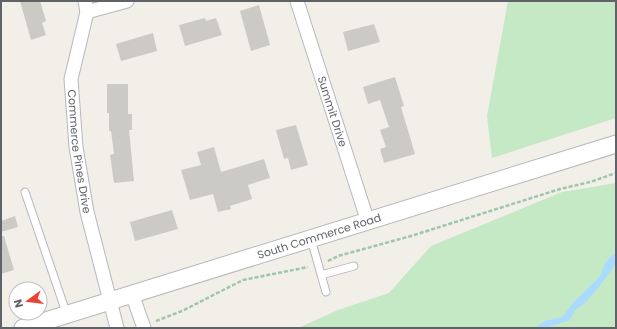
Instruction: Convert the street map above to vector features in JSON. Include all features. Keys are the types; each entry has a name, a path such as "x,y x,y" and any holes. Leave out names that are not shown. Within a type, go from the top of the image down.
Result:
{"street":[{"path":"86,7 127,1"},
{"name":"Summit Drive","path":"298,1 368,222"},
{"name":"Commerce Pines Drive","path":"86,7 71,79 76,146 87,212 117,328"},
{"name":"South Commerce Road","path":"23,328 616,144"},
{"path":"132,294 143,326"}],"lane":[{"path":"25,192 67,315"},
{"path":"311,239 326,292"},
{"path":"321,275 354,266"}],"path":[{"path":"143,326 182,311 243,280 319,265 338,256 411,236 552,191 590,182 616,173"}],"green space":[{"path":"508,1 616,1 616,118 492,158 487,116"},
{"path":"616,183 616,328 298,328 338,310 389,293 431,246 562,192"}],"water":[{"path":"616,253 616,264 584,304 575,310 570,320 545,328 535,328 545,321 562,317 574,302 601,275 604,265 611,256"}],"building":[{"path":"20,1 40,1 46,21 42,23 46,35 31,40"},
{"path":"259,5 270,45 251,51 240,11"},
{"path":"205,18 206,21 216,18 222,35 185,46 179,25"},
{"path":"374,24 380,42 348,51 343,32"},
{"path":"153,33 157,51 121,61 116,44"},
{"path":"395,77 404,106 401,107 415,154 384,163 380,149 386,147 380,130 389,127 380,100 368,104 363,87"},
{"path":"107,84 128,84 128,114 132,114 132,130 129,130 134,181 114,183 110,155 114,154 111,131 109,131 109,113 107,113"},
{"path":"296,125 308,165 291,170 288,158 284,159 276,130"},
{"path":"214,147 221,172 264,159 270,178 248,185 252,199 230,206 231,209 218,212 213,194 190,200 181,170 201,165 197,152"},
{"path":"172,210 178,229 135,241 130,222"},
{"path":"15,216 18,227 1,232 1,221"},
{"path":"1,236 4,236 14,270 1,274"}]}
